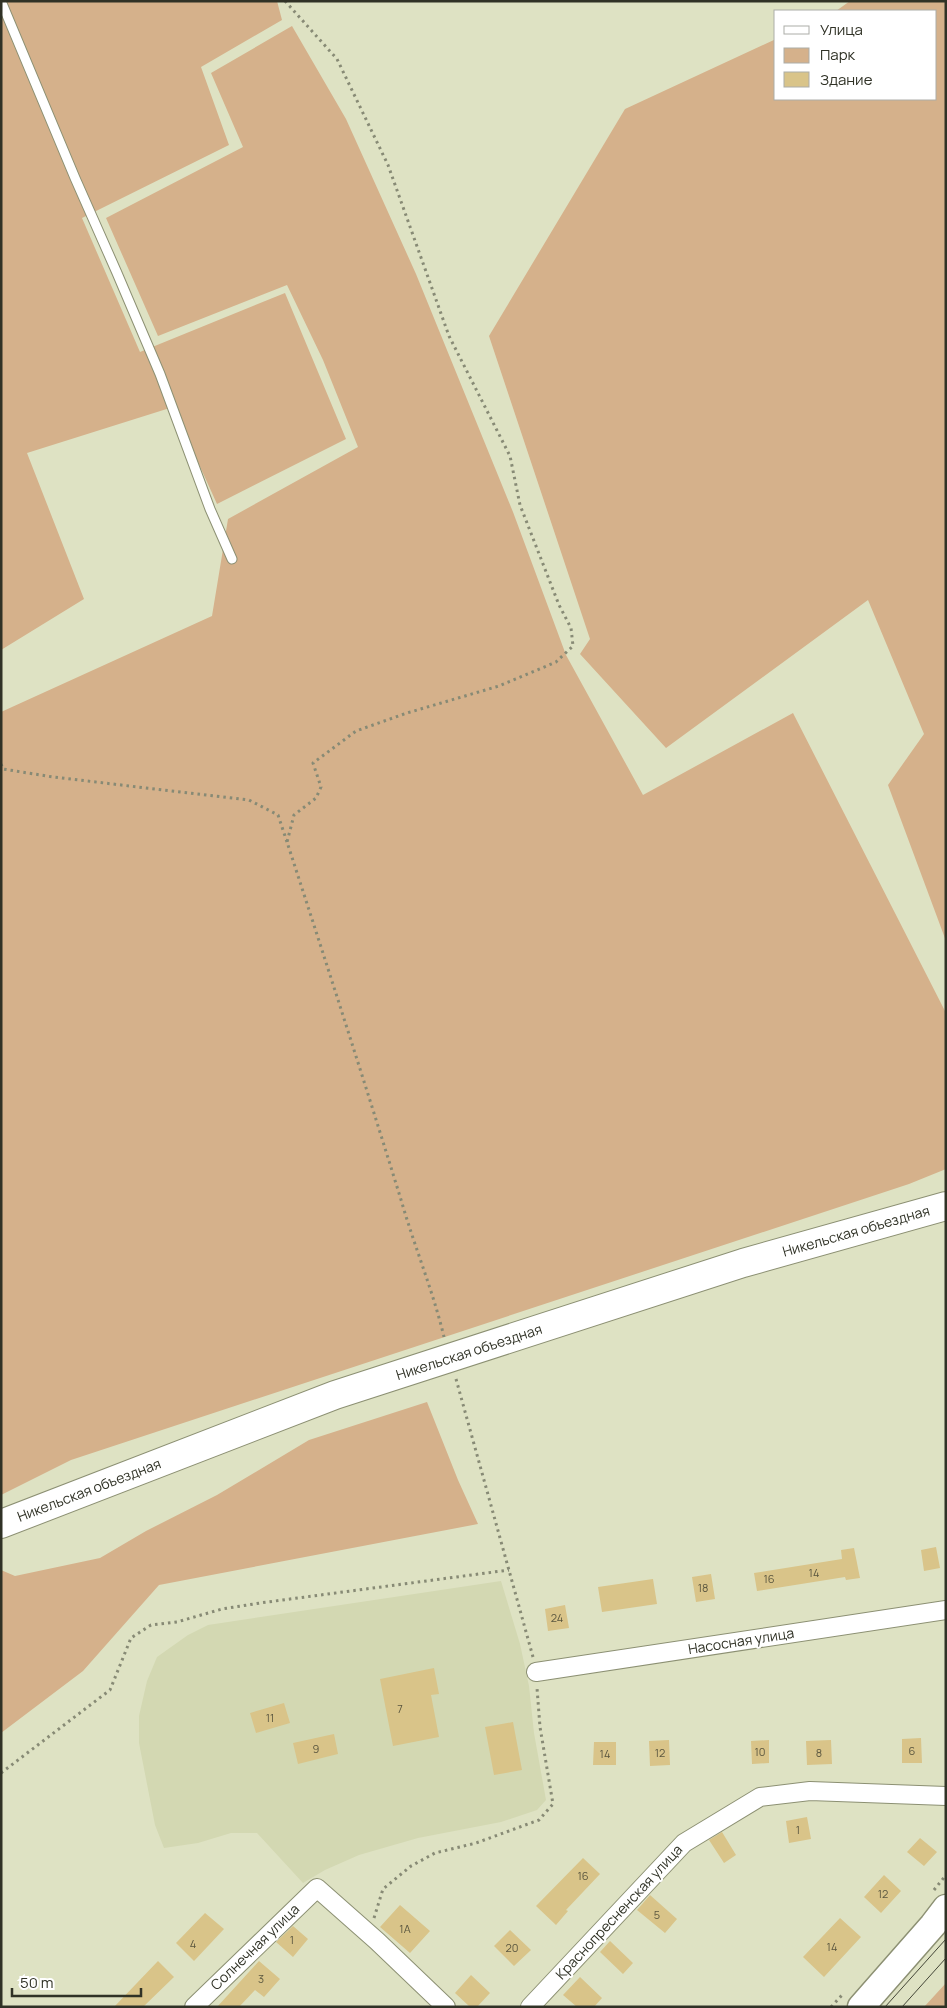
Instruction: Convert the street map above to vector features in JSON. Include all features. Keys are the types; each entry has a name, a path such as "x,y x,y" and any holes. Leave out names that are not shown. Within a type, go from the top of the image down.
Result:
{"main road":[{"name":"Никельская объездная","path":"1,1524 335,1395 743,1263 946,1206"},
{"path":"861,2007 946,1908"}],"street":[{"name":"Насосная улица","path":"536,1672 946,1610"},
{"name":"Краснопресненская улица","path":"530,2007 684,1843 760,1797 810,1791 946,1796"},
{"name":"Солнечная улица","path":"194,2007 317,1888 377,1941"},
{"path":"377,1941 446,2007"}],"lane":[{"path":"1,1 156,364 210,509 232,559"}],"path":[{"path":"285,1 337,59 388,165 449,336 510,456 520,505 559,605 572,628 573,646 556,662 499,686 407,713 356,731 313,763 321,787 316,798 294,815 287,842"},
{"path":"1,764 3,768 53,777 249,800 278,815 436,1308 536,1672 540,1727 553,1804 539,1820 476,1843 435,1853 411,1866 383,1889 374,1920 377,1941"},
{"path":"1,1773 110,1690 131,1638 151,1626 177,1622 222,1610 260,1604 509,1570"}],"shaded area":[{"path":"501,1581 520,1644 529,1686 534,1733 546,1800 537,1810 501,1822 418,1838 359,1855 325,1870 303,1883 257,1833 231,1833 198,1843 164,1848 155,1825 139,1743 139,1716 147,1681 157,1657 188,1635 208,1625"}],"green space":[{"path":"1,1 277,1 282,20 201,67 229,145 82,218 140,352 285,293 346,439 217,504 173,407 27,453 84,599 1,650"},
{"path":"850,1 946,1 946,941 888,785 924,734 868,600 666,748 580,654 590,639 489,336 625,109 774,40 774,100 937,100 937,10 837,10"},
{"path":"292,26 346,119 416,274 513,512 566,655 643,795 793,713 946,1013 946,1169 909,1184 71,1460 1,1495 1,712 212,616 228,519 358,447 323,360 287,285 158,336 106,218 243,147 211,73"},
{"path":"427,1402 478,1524 159,1585 83,1671 1,1733 1,1570 15,1576 100,1558 146,1531 217,1495 309,1440"},
{"path":"946,1983 946,2007 924,2007"}],"building":[{"path":"936,1547 940,1568 924,1571 921,1550"},
{"path":"854,1548 860,1578 846,1580 845,1577 757,1591 754,1573 842,1559 841,1550"},
{"path":"711,1574 715,1599 696,1602 692,1577"},
{"path":"653,1579 657,1604 602,1612 598,1587"},
{"path":"565,1605 569,1628 548,1631 545,1609"},
{"path":"434,1668 439,1694 431,1695 439,1737 393,1746 380,1679"},
{"path":"284,1703 290,1723 256,1733 250,1713"},
{"path":"513,1722 522,1770 494,1775 485,1727"},
{"path":"334,1734 338,1754 298,1764 293,1743"},
{"path":"921,1738 922,1763 902,1763 902,1739"},
{"path":"669,1740 670,1765 650,1766 649,1741"},
{"path":"769,1740 769,1763 752,1764 751,1741"},
{"path":"831,1740 832,1764 807,1765 806,1741"},
{"path":"594,1742 616,1742 616,1765 593,1765"},
{"path":"807,1817 811,1839 789,1843 786,1821"},
{"path":"722,1832 736,1855 724,1863 709,1840"},
{"path":"920,1838 937,1852 924,1866 907,1852"},
{"path":"583,1858 600,1874 566,1910 568,1911 556,1925 536,1906"},
{"path":"884,1875 901,1891 881,1913 864,1897"},
{"path":"650,1895 677,1919 665,1933 637,1910"},
{"path":"400,1905 430,1931 410,1953 380,1927"},
{"path":"205,1913 224,1929 194,1961 176,1943"},
{"path":"840,1918 861,1937 824,1977 803,1957"},
{"path":"293,1926 308,1939 293,1957 276,1942"},
{"path":"510,1930 531,1950 514,1966 494,1946"},
{"path":"610,1941 633,1963 623,1974 600,1952"},
{"path":"158,1961 174,1977 143,2007 114,2007"},
{"path":"259,1961 280,1979 264,1997 255,1990 239,2007 217,2007"},
{"path":"471,1975 490,1993 477,2007 470,2007 455,1993"},
{"path":"580,1977 602,1998 594,2007 577,2007 563,1995"}],"tram line":[{"path":"885,2007 946,1939"},
{"path":"902,2007 946,1958"}]}
